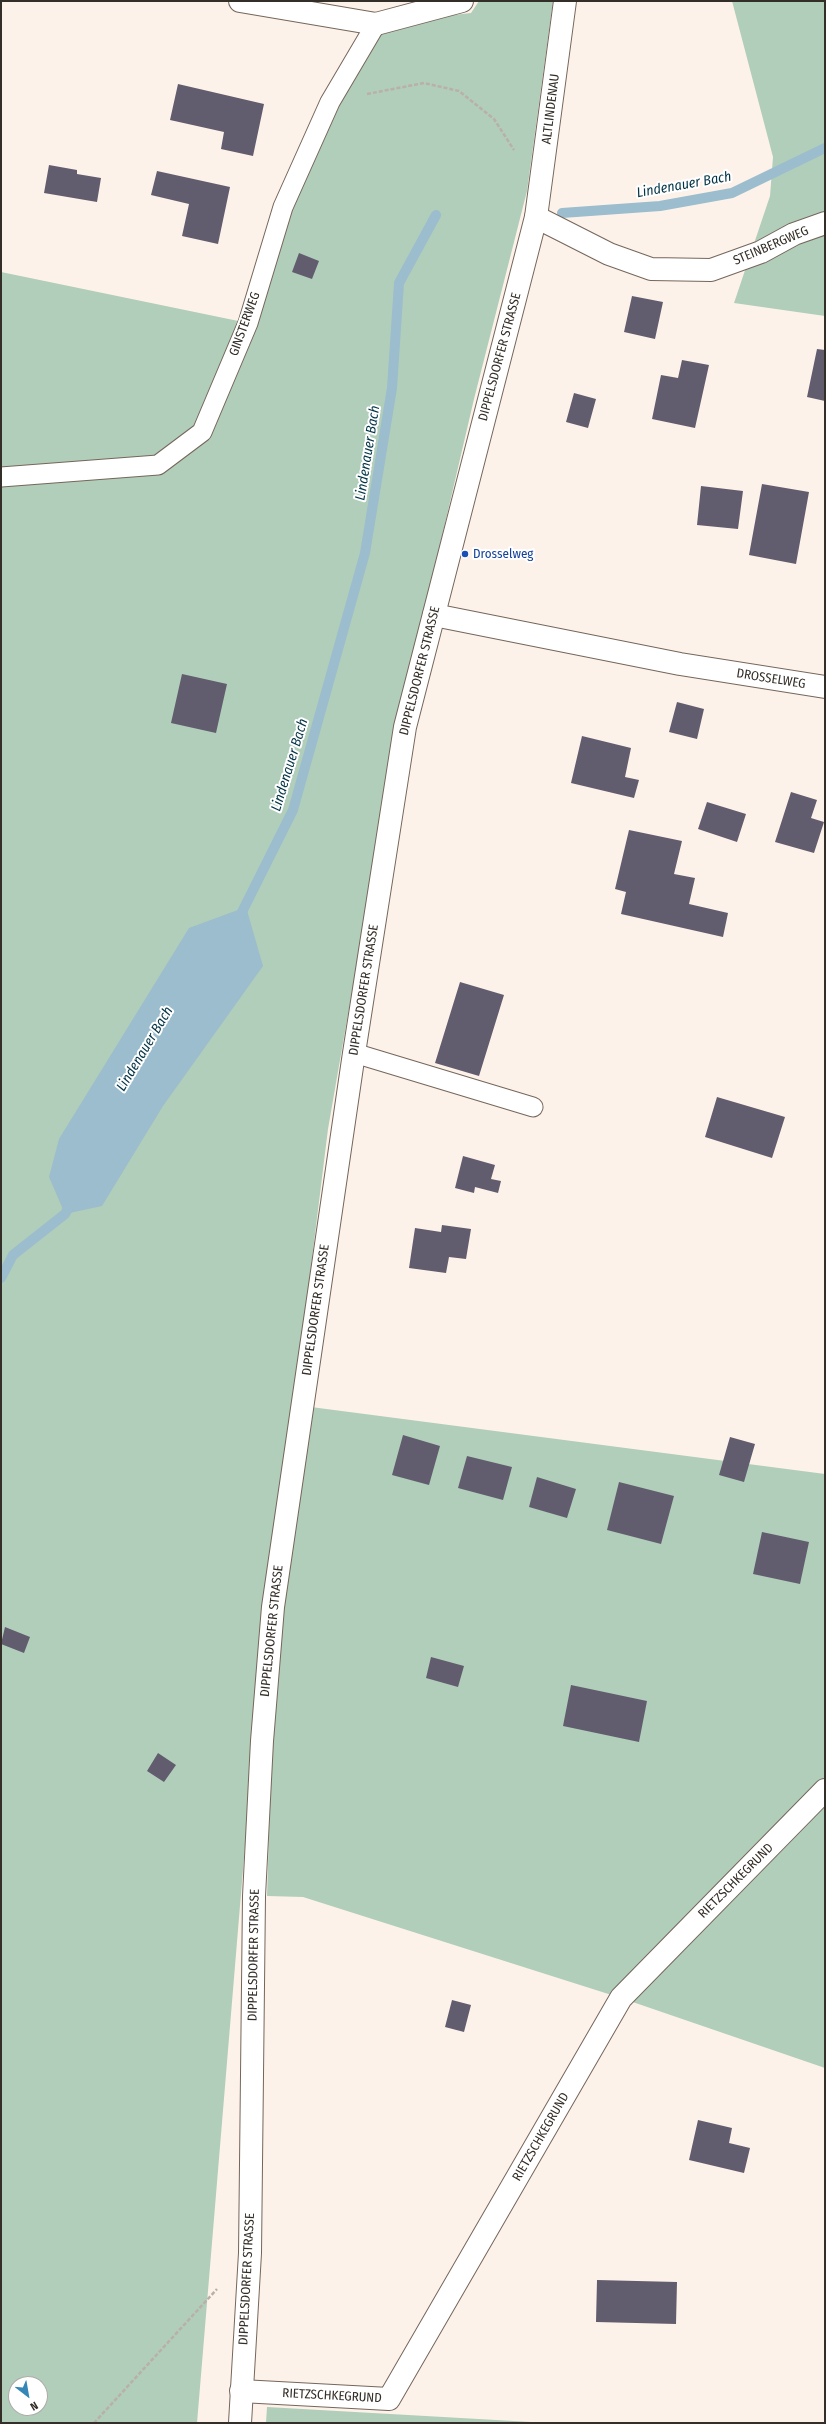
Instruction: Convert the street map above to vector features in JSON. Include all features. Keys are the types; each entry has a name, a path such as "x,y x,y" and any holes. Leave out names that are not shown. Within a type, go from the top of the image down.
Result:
{"street":[{"path":"240,1 376,24 462,1"},
{"name":"ALTLINDENAU","path":"536,217 565,1"},
{"name":"STEINBERGWEG","path":"536,217 609,254 651,269 711,270 761,252 794,234 825,223"},
{"name":"DIPPELSDORFER STRASSE","path":"240,2423 250,2253 254,1896 262,1741 273,1608 354,1052 405,727 536,217"},
{"name":"DROSSELWEG","path":"434,615 680,664 825,687"},
{"name":"RIETZSCHKEGRUND","path":"241,2391 389,2399 621,1998 825,1790"}],"lane":[{"name":"GINSTERWEG","path":"1,477 158,465 202,432 248,323 284,207 330,102 376,24"},
{"path":"354,1052 533,1106"}],"path":[{"path":"330,102 424,83 459,91 494,119 515,152"},
{"path":"94,2423 218,2288"}],"green space":[{"path":"479,1 553,1 527,191 474,399 399,721 328,1129 294,1404 265,1605 197,2423 1,2423 1,272 248,323 283,207 376,24 471,13"},
{"path":"732,1 825,1 825,316 734,303 770,196 773,157"},
{"path":"311,1407 825,1474 825,2068 621,1998 303,1897 267,1896 271,1770 284,1598"},
{"path":"267,2407 549,2423 266,2423"}],"water":[{"path":"246,907 263,966 163,1106 102,1206 65,1214 49,1177 59,1139 189,928"}],"building":[{"path":"178,84 264,104 253,156 221,149 224,132 170,120"},
{"path":"49,165 77,170 77,174 101,178 97,202 44,193"},
{"path":"157,171 230,187 218,244 182,236 189,204 151,195"},
{"path":"299,253 319,261 312,279 292,272"},
{"path":"632,296 663,302 655,339 624,332"},
{"path":"817,349 825,350 825,401 807,397"},
{"path":"682,360 709,365 695,428 652,419 661,375 678,378"},
{"path":"574,393 596,399 588,428 566,422"},
{"path":"762,484 809,492 796,564 749,555"},
{"path":"701,486 743,491 738,529 697,525"},
{"path":"182,674 227,684 216,733 171,723"},
{"path":"677,702 704,709 697,739 669,732"},
{"path":"582,736 631,748 625,777 639,780 634,798 571,783"},
{"path":"791,792 817,800 811,818 824,822 814,853 775,842"},
{"path":"707,802 746,814 737,842 698,829"},
{"path":"629,830 682,841 674,874 695,878 689,904 728,913 723,937 621,914 626,892 615,889"},
{"path":"460,982 504,995 479,1076 435,1063"},
{"path":"717,1097 785,1117 772,1158 705,1137"},
{"path":"463,1156 495,1165 491,1179 501,1181 498,1193 475,1187 474,1193 455,1188"},
{"path":"442,1225 471,1229 466,1259 449,1257 446,1273 409,1268 415,1228 441,1232"},
{"path":"403,1435 440,1446 429,1485 392,1475"},
{"path":"730,1437 755,1444 744,1482 719,1475"},
{"path":"467,1456 512,1467 503,1500 458,1488"},
{"path":"537,1477 576,1489 567,1518 529,1507"},
{"path":"619,1482 674,1496 661,1544 607,1530"},
{"path":"762,1532 809,1542 800,1584 753,1574"},
{"path":"5,1627 30,1637 24,1653 1,1644"},
{"path":"431,1657 464,1666 458,1687 426,1678"},
{"path":"571,1685 647,1701 639,1742 563,1726"},
{"path":"158,1753 176,1765 164,1782 147,1771"},
{"path":"452,2000 471,2005 464,2032 445,2027"},
{"path":"698,2120 732,2128 729,2143 750,2148 744,2173 689,2160"},
{"path":"597,2280 677,2282 676,2324 596,2322"}],"waterway":[{"name":"Lindenauer Bach","path":"562,213 660,206 732,193 825,148"},
{"name":"Lindenauer Bach","path":"239,918 293,810 365,553 392,388 399,283 436,215"},
{"name":"Lindenauer Bach","path":"1,1278 13,1255 65,1214 71,1203"}],"place":[{"name":"Drosselweg","path":"465,554"}]}
